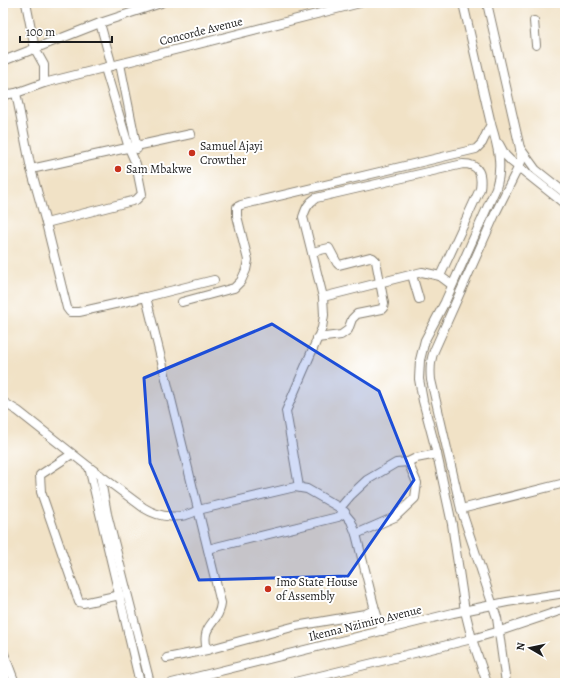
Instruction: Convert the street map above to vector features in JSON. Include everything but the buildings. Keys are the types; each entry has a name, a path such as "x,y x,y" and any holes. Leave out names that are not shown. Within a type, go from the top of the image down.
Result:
{"street":[{"path":"26,3 35,48 44,64 44,83"},
{"path":"3,61 100,23 161,3"},
{"name":"Concorde Avenue","path":"3,95 16,93 44,83 360,3"},
{"path":"463,3 496,140 500,176 496,188 426,340 420,360 419,379 452,524 465,611 486,683"},
{"path":"487,3 520,148 521,162 496,212 430,360 430,370 431,380 461,508 493,604 500,631 506,683"},
{"path":"534,21 536,45"},
{"path":"100,23 133,147"},
{"path":"46,222 136,200 142,194 133,147 112,66"},
{"path":"16,93 31,169 46,222 67,308 70,312 79,312 214,280"},
{"path":"182,302 234,288 241,281 246,270 248,260 237,216 238,207 241,205 476,148 482,143 491,124"},
{"path":"31,169 191,134"},
{"path":"496,140 505,155 518,168 565,204"},
{"path":"520,148 536,170 565,193"},
{"path":"299,487 286,411 322,328 324,315 323,297 303,217 306,207 316,198 463,164 470,164 476,167 481,177 480,189 440,276"},
{"path":"312,252 329,248 339,265 373,258 376,261 384,303 383,308 357,314 352,319 348,330 341,335 317,338"},
{"path":"323,297 422,272 440,276 452,284"},
{"path":"412,274 419,299"},
{"path":"146,297 221,603 217,617 209,625 206,632 205,642 208,650"},
{"path":"420,369 430,370"},
{"path":"3,402 18,411 89,467 152,513 172,517 299,487 306,489 342,510 351,521 356,534 374,606 382,631"},
{"path":"72,454 40,475 41,492 79,602 83,603 120,595"},
{"path":"208,549 338,517 351,495 367,480 396,463 408,462 416,458 437,454"},
{"path":"356,534 395,517 415,498 417,483 408,462"},
{"path":"89,467 140,683"},
{"path":"100,475 107,514 150,683"},
{"path":"461,508 565,483"},
{"name":"Ikenna Nzimiro Avenue","path":"172,683 493,604 565,593"},
{"path":"167,658 208,650 296,626 365,614 372,611 374,606"},
{"path":"291,683 472,639 565,609"},
{"path":"3,652 15,683"}],"highlighted area":[{"path":"272,324 379,391 414,480 348,576 199,580 150,463 144,378"}],"place":[{"name":"Samuel Ajayi Crowther","path":"192,153"},
{"name":"Sam Mbakwe","path":"118,169"},
{"name":"Imo State House of Assembly","path":"268,589"}]}
